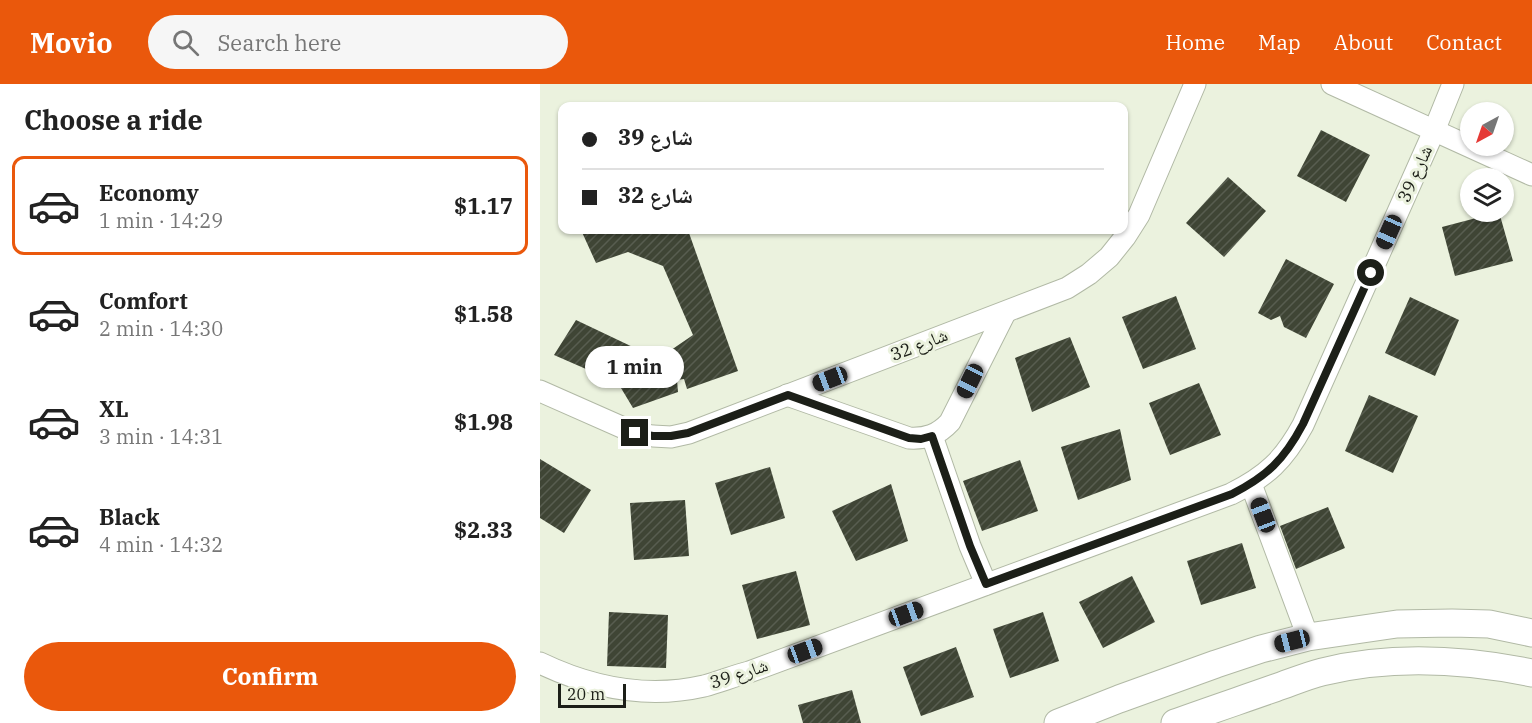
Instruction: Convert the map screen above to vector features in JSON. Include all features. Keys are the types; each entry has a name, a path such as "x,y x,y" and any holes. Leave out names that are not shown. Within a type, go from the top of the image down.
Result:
{"street":[{"name":"شارع 32","path":"1128,232 1139,214 1195,84"},
{"path":"1332,84 1532,175"},
{"name":"شارع 39","path":"540,663 581,680 629,691 654,692 702,686 770,664 1232,494 1251,484 1281,459 1303,424 1453,84"},
{"name":"شارع 32","path":"540,391 635,433 671,436 688,433 1067,288 1108,257 1127,234"},
{"path":"788,395 909,438 921,439 932,436 942,431 950,422 1005,313"},
{"path":"932,436 970,546 986,584"},
{"path":"1251,484 1308,637"},
{"path":"1058,723 1216,664 1308,637 1397,624 1452,622 1488,624 1532,633"},
{"path":"1175,723 1321,672 1364,664 1452,661 1532,673"}],"building":[{"path":"1321,130 1370,155 1346,202 1297,176"},
{"path":"1228,177 1266,211 1224,257 1186,223"},
{"path":"1461,222 1502,222 1513,261 1455,276 1442,227"},
{"path":"583,234 689,234 738,371 687,389 684,379 677,380 678,392 633,408 618,383 554,355 576,320 658,359 693,335 663,266 628,252 596,263"},
{"path":"1286,259 1334,284 1306,338 1284,327 1280,316 1271,320 1258,313"},
{"path":"1176,296 1196,349 1143,369 1122,317"},
{"path":"1410,297 1459,320 1435,376 1385,353"},
{"path":"1070,337 1090,387 1032,412 1015,358"},
{"path":"1199,383 1221,435 1170,455 1149,403"},
{"path":"1369,395 1418,416 1393,473 1345,451"},
{"path":"1120,429 1131,480 1078,500 1061,447"},
{"path":"540,459 591,490 564,533 540,518"},
{"path":"1020,460 1038,511 982,531 963,481"},
{"path":"770,467 785,518 731,535 715,483"},
{"path":"891,484 908,541 856,561 832,511"},
{"path":"685,500 689,556 634,560 630,503"},
{"path":"1328,507 1345,548 1296,569 1280,526"},
{"path":"1242,543 1256,588 1201,605 1187,561"},
{"path":"796,571 810,625 757,639 742,585"},
{"path":"1132,576 1155,622 1103,648 1079,602"},
{"path":"609,612 668,615 666,668 607,666"},
{"path":"1043,612 1059,661 1010,678 993,629"},
{"path":"956,647 974,697 921,716 903,667"},
{"path":"852,690 861,723 803,723 798,705"}],"route":[{"path":"635,433 671,436 688,433 788,395 909,438 921,439 932,436 970,546 986,584 1232,494 1266,473 1281,459 1303,424 1371,273"}]}
